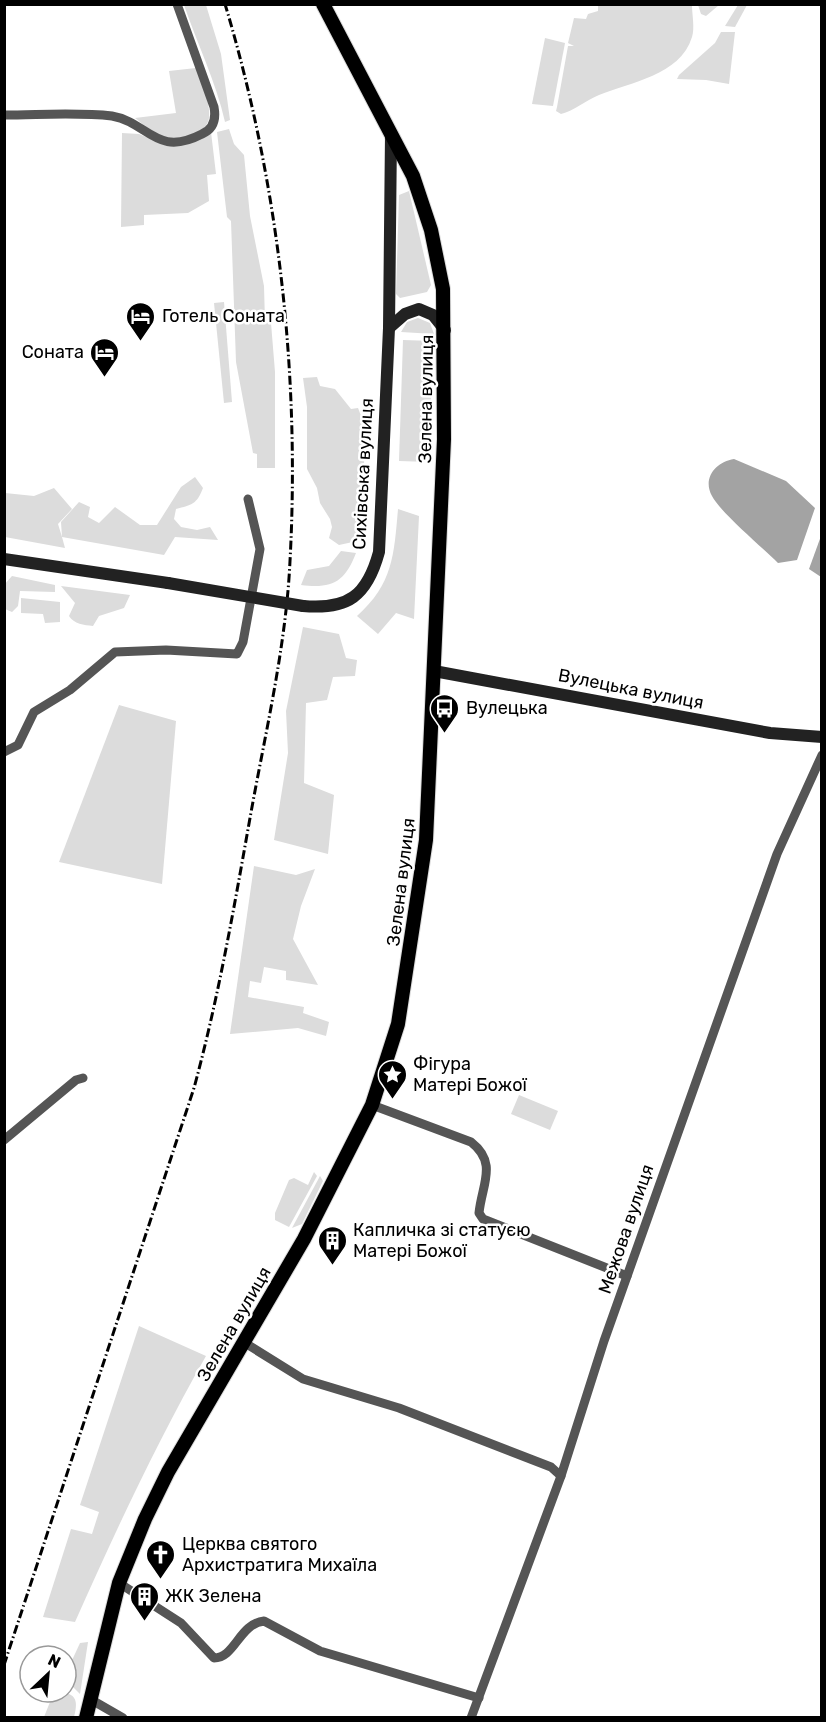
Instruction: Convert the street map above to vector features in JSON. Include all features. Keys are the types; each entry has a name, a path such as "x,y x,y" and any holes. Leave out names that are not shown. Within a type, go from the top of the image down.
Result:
{"main road":[{"name":"Зелена вулиця","path":"86,1718 119,1583 156,1495 304,1239 372,1105 398,1024 420,889 426,840 442,481 445,330 442,280 423,200 405,156 391,134 323,4"},
{"name":"Сихівська вулиця","path":"4,560 168,583 303,606 330,608 348,601 363,588 374,570 379,552 389,328 391,134"},
{"path":"389,328 405,314 419,309 433,315 445,330"},
{"name":"Вулецька вулиця","path":"434,670 770,734 822,737"}],"street":[{"path":"4,115 113,116 150,136 172,142 196,137 211,128 215,116 214,107 177,4"},
{"path":"4,752 18,745 34,712 70,690 115,652 159,650 237,654 243,642 260,549 248,499"},
{"name":"Межова вулиця","path":"471,1718 530,1552 561,1476 627,1276 777,854 822,755"},
{"path":"4,1140 76,1080 83,1078"},
{"path":"372,1105 471,1142 480,1149 487,1167 479,1213 483,1219 627,1276"},
{"path":"245,1343 303,1379 399,1408 551,1467 561,1476"},
{"path":"119,1583 181,1623 214,1658 225,1655 250,1626 264,1621 320,1651 478,1698"},
{"path":"90,1699 123,1718"}],"shaded area":[{"path":"698,4 719,5 706,16 701,14"},
{"path":"184,5 206,5 221,54 230,120 225,122 212,77"},
{"path":"598,5 692,5 692,37 686,50 677,61 665,69 653,76 599,95 561,114 556,111 568,46 574,46 568,43 574,18 586,19 588,14 598,11"},
{"path":"738,5 747,5 735,27 725,26"},
{"path":"721,32 735,32 729,84 677,79 715,43"},
{"path":"545,38 565,43 553,106 532,104"},
{"path":"196,68 209,106 207,125 202,130 188,137 163,137 135,118 176,113 169,71"},
{"path":"229,129 234,144 244,155 250,216 264,286 265,322 271,323 275,372 275,468 257,468 257,454 253,453 236,362 231,221 227,217 217,132"},
{"path":"211,132 216,174 207,175 209,201 188,213 144,215 144,225 121,227 122,133 139,134 167,146"},
{"path":"409,191 431,285 427,292 400,298 396,294 399,195"},
{"path":"224,302 232,402 224,403 214,303"},
{"path":"418,318 430,323 434,334 401,332 407,322"},
{"path":"403,340 433,341 429,462 399,461"},
{"path":"317,377 320,386 335,389 351,409 358,408 365,426 362,540 339,545 329,538 332,527 330,519 320,503 317,488 307,469 307,407 303,378"},
{"path":"734,459 786,481 815,508 797,560 778,563 732,520 712,496 709,489 710,477 716,467"},
{"path":"195,477 203,488 201,493 193,503 176,509 174,519 181,527 197,530 210,527 218,540 175,537 164,555 62,537 61,522 79,502 90,507 88,517 99,523 115,507 140,525 157,525 181,487"},
{"path":"54,488 72,509 58,524 65,548 5,537 5,493 34,496"},
{"path":"398,509 419,516 414,619 396,613 378,634 357,616 378,592 390,568"},
{"path":"821,536 822,577 809,569"},
{"path":"341,551 356,553 342,577 321,586 301,585 307,570 329,566"},
{"path":"12,576 55,585 55,592 20,591 18,606 12,612 5,609 4,585"},
{"path":"61,586 130,595 124,608 99,616 93,626 90,626 71,619 69,616 75,603"},
{"path":"21,598 60,602 60,622 45,623 43,614 21,613"},
{"path":"303,627 339,634 346,658 357,660 355,676 333,677 327,700 306,703 304,783 334,795 328,854 274,840 288,753 286,711"},
{"path":"119,705 176,721 162,884 59,862"},
{"path":"254,866 296,875 315,869 301,906 293,939 318,985 286,980 286,971 264,967 261,983 250,981 248,997 304,1007 303,1013 329,1022 326,1036 298,1028 230,1034"},
{"path":"519,1095 558,1111 550,1130 511,1114"},
{"path":"314,1172 317,1176 289,1227 275,1220 275,1213 289,1180 294,1178 308,1185"},
{"path":"320,1176 323,1181 302,1224 292,1228"},
{"path":"139,1326 206,1356 137,1488 75,1622 43,1617 71,1529 92,1534 99,1512 80,1505"},
{"path":"88,1642 80,1694 78,1692 78,1647 80,1643"},
{"path":"49,1704 76,1704 74,1717 44,1717"}],"railway":[{"path":"4,1665 194,1088 225,954 284,626 290,561 292,421 282,280 259,141 244,72 225,4"}],"place":[{"name":"Готель Соната","path":"141,342"},
{"name":"Соната","path":"105,378"},
{"name":"Вулецька","path":"445,734"},
{"name":"Фігура Матері Божої","path":"392,1100"},
{"name":"Капличка зі статуєю Матері Божої","path":"332,1266"},
{"name":"Церква святого Архистратига Михаїла","path":"161,1580"},
{"name":"ЖК Зелена","path":"144,1622"}]}
